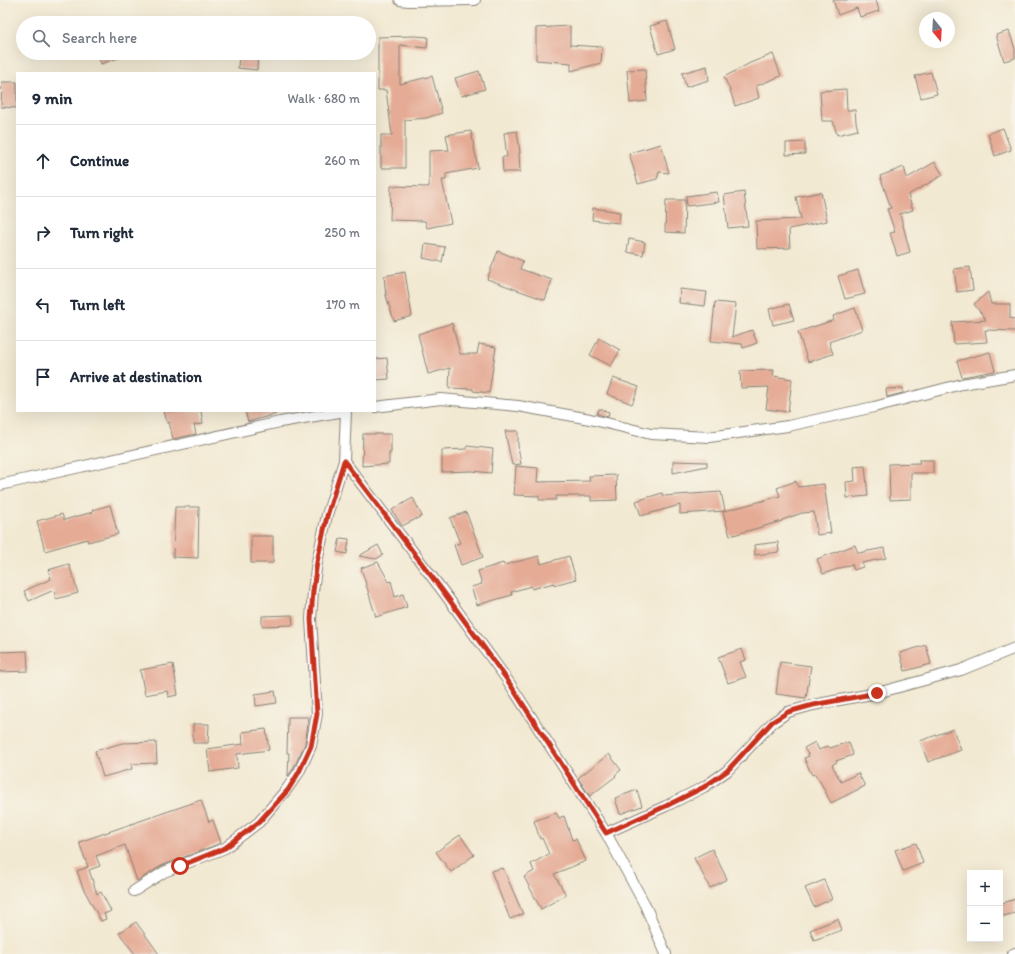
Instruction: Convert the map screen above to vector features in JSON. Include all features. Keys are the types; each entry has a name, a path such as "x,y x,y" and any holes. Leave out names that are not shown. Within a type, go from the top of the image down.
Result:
{"street":[{"path":"400,0 475,0"},
{"path":"376,407 441,399 518,406 590,419 651,434 709,437 788,426 874,407 962,384 1015,375"},
{"path":"0,485 280,422 340,412"},
{"path":"134,891 164,872 225,848 259,822 288,790 299,772 311,746 317,714 311,619 317,562 327,516 344,461 346,412"},
{"path":"344,461 445,594 506,678 606,833 645,905 666,954"},
{"path":"606,833 704,787 727,771 772,722 788,712 813,705 877,693 961,670 1015,648"}],"building":[{"path":"833,0 876,0 879,11 860,17 857,8 838,15"},
{"path":"667,21 675,49 658,54 650,26"},
{"path":"570,26 570,45 602,47 601,63 571,71 571,63 536,60 536,28"},
{"path":"1009,31 1015,49 1015,58 1004,61 996,35"},
{"path":"378,37 428,37 427,48 400,45 400,84 432,76 442,113 426,118 405,120 405,168 381,168 381,135 392,135 386,90 378,90"},
{"path":"773,54 781,76 756,86 759,98 735,106 724,77 750,63"},
{"path":"100,60 113,60 101,64"},
{"path":"239,60 258,60 257,70 238,68"},
{"path":"707,66 709,80 686,87 682,73"},
{"path":"645,69 647,101 630,103 627,70"},
{"path":"479,71 485,89 461,96 455,78"},
{"path":"931,72 937,94 921,98 915,76"},
{"path":"2,82 16,82 16,108 1,107"},
{"path":"846,89 847,110 855,110 858,130 837,135 833,121 822,121 820,91"},
{"path":"1003,128 1011,150 995,156 988,134"},
{"path":"471,131 478,168 446,174 446,180 442,180 451,223 427,228 425,221 390,220 391,186 429,187 429,151 449,150 446,135"},
{"path":"517,131 520,153 520,172 503,172 502,157 507,157 504,133"},
{"path":"805,142 805,154 786,155 786,143"},
{"path":"661,144 669,173 659,172 657,179 638,184 629,153"},
{"path":"935,162 943,175 908,195 913,210 900,214 910,252 897,256 890,233 895,232 887,209 891,208 880,176 904,167 907,178"},
{"path":"717,192 719,202 687,206 686,196"},
{"path":"744,192 748,226 728,228 724,195"},
{"path":"821,192 827,221 789,229 790,248 757,249 756,221 801,219 796,197"},
{"path":"666,200 685,200 684,233 665,232"},
{"path":"593,208 620,212 619,223 592,220"},
{"path":"629,239 645,242 643,255 627,252"},
{"path":"425,244 445,247 442,262 423,258"},
{"path":"498,251 523,261 520,269 552,280 545,300 487,279"},
{"path":"970,267 973,290 957,292 954,269"},
{"path":"858,270 865,294 845,299 838,276"},
{"path":"405,272 412,316 394,321 386,296 384,276"},
{"path":"680,289 707,292 705,306 679,303"},
{"path":"988,292 991,304 1010,304 1010,318 1015,319 1015,331 985,330 987,342 954,344 952,322 986,320 974,304"},
{"path":"715,302 736,304 732,337 752,330 757,343 743,348 742,344 711,341"},
{"path":"789,304 794,320 773,325 769,309"},
{"path":"855,308 862,330 829,342 833,354 808,362 798,332 834,320 833,316"},
{"path":"452,323 460,354 477,354 479,344 496,347 489,393 473,391 473,389 449,388 450,368 428,374 418,334"},
{"path":"599,338 620,350 611,366 590,355"},
{"path":"990,352 995,371 962,377 957,361"},
{"path":"387,358 389,379 376,380 376,359"},
{"path":"774,370 773,376 792,379 788,412 766,409 769,387 741,388 740,371"},
{"path":"613,378 639,387 632,404 607,394"},
{"path":"903,388 903,393 887,397 886,389"},
{"path":"599,409 609,412 608,417 597,414"},
{"path":"164,412 201,412 203,424 194,425 196,434 173,439 169,422 167,423"},
{"path":"245,412 275,412 276,414 248,422"},
{"path":"505,431 518,431 518,446 521,464 512,465"},
{"path":"363,434 391,434 391,453 389,453 389,464 362,466"},
{"path":"467,446 493,449 491,473 472,471 442,472 442,450 467,449"},
{"path":"919,460 933,460 933,473 911,473 911,499 890,500 889,464 920,463"},
{"path":"673,461 707,462 707,466 673,473"},
{"path":"516,466 538,468 537,482 590,481 589,476 616,475 617,500 591,501 591,496 556,496 556,500 539,500 539,496 514,495"},
{"path":"865,466 868,496 847,498 846,482 855,481 854,467"},
{"path":"796,481 798,487 824,484 831,533 817,535 814,512 802,513 782,521 730,536 723,512 780,496 777,488"},
{"path":"721,492 725,511 680,514 680,505 641,516 636,501 662,493 663,496"},
{"path":"413,498 422,516 402,526 392,510"},
{"path":"110,505 118,534 88,542 87,539 45,551 37,521 62,514 64,520 93,512 92,510"},
{"path":"175,507 199,507 198,558 173,557"},
{"path":"466,512 483,557 461,565 454,545 460,543 450,518"},
{"path":"251,536 273,536 273,563 251,563"},
{"path":"340,538 349,539 347,554 337,552"},
{"path":"778,542 779,552 755,555 754,545"},
{"path":"378,545 383,555 376,559 359,556"},
{"path":"855,545 858,553 884,548 886,558 862,563 863,567 854,570 852,564 823,574 817,559"},
{"path":"539,556 541,564 569,556 576,579 532,589 531,586 511,592 512,595 477,605 471,587 482,584 478,571 503,563 504,565"},
{"path":"378,562 389,582 391,581 395,597 403,594 407,607 376,617 361,568"},
{"path":"69,564 78,593 56,599 54,590 29,601 24,591 51,579 48,570"},
{"path":"292,615 293,625 262,626 262,616"},
{"path":"926,645 931,664 905,671 900,653"},
{"path":"742,649 746,660 740,662 746,677 728,683 718,657"},
{"path":"27,651 28,671 0,672 0,652"},
{"path":"780,662 811,666 806,698 776,694"},
{"path":"173,664 178,695 168,697 167,691 145,695 140,670"},
{"path":"275,691 277,703 256,706 255,694"},
{"path":"288,717 309,717 305,744 288,776 289,753 287,753"},
{"path":"193,724 209,724 208,743 193,743"},
{"path":"266,729 269,750 237,754 238,768 210,772 207,749 243,744 242,732"},
{"path":"953,729 961,750 928,762 920,741"},
{"path":"156,742 157,763 131,764 132,769 103,777 95,751 122,743"},
{"path":"815,742 819,750 828,746 830,748 849,742 853,755 836,761 837,762 832,765 841,782 858,773 865,786 831,803 815,774 812,775 804,758 809,756 804,748"},
{"path":"609,754 621,770 615,775 616,776 590,796 578,778"},
{"path":"637,790 642,806 620,814 615,798"},
{"path":"201,800 209,822 213,820 221,843 161,866 137,881 125,845 96,856 100,866 89,870 97,894 101,892 111,911 104,914 106,919 101,921 83,888 77,871 88,867 79,842"},
{"path":"556,813 559,818 564,816 572,840 576,839 586,861 554,874 566,895 541,909 524,877 534,871 531,864 549,854 542,838 540,839 534,821"},
{"path":"460,835 474,855 451,872 436,852"},
{"path":"916,843 923,863 903,871 895,850"},
{"path":"712,849 727,879 710,888 694,858"},
{"path":"503,868 523,914 510,919 491,871"},
{"path":"824,880 832,899 814,907 805,888"},
{"path":"1015,899 1015,913 1003,916 1003,903"},
{"path":"838,919 842,930 814,940 810,930"},
{"path":"136,922 159,954 135,954 119,933"}],"route":[{"path":"180,866 225,848 259,822 288,790 299,772 311,746 317,714 311,619 313,591 317,562 327,516 344,461 445,594 506,678 606,833 704,787 727,771 772,722 788,712 813,705 877,693"}]}
